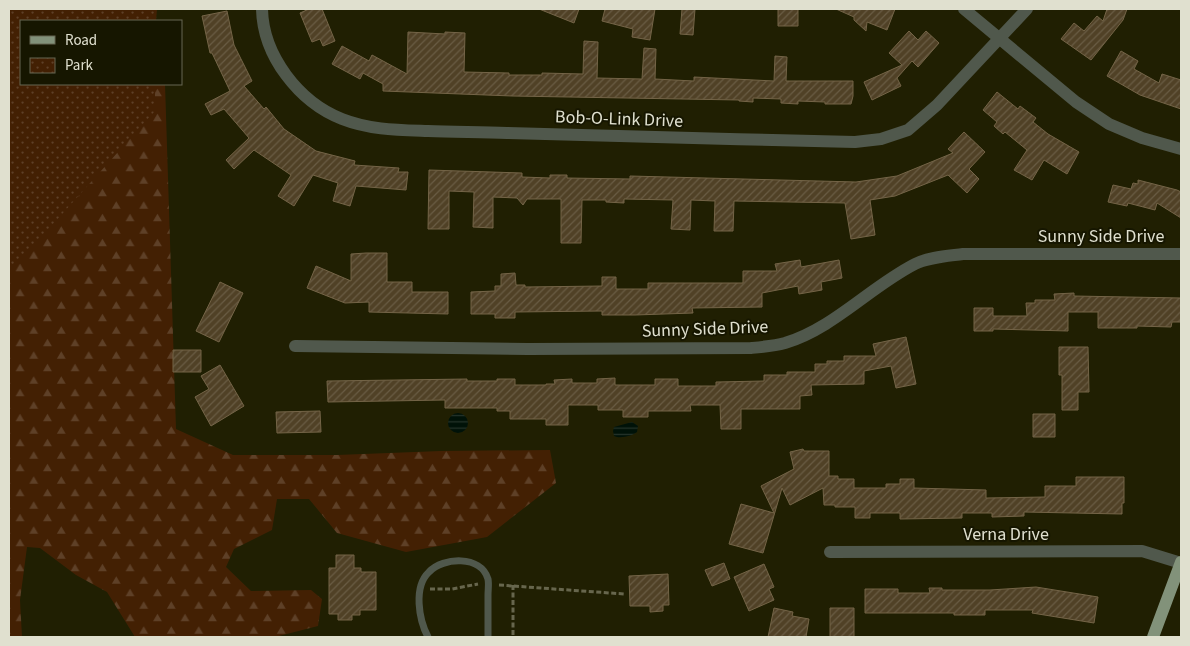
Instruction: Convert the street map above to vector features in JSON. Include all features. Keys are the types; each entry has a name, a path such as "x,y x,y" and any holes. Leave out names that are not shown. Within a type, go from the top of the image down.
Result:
{"main road":[{"path":"1153,637 1181,562"}],"street":[{"name":"Bob-O-Link Drive","path":"262,9 264,25 284,74 310,101 328,113 371,128 855,142 881,139 908,130 937,104 1027,9"},
{"path":"964,9 1076,102 1109,124 1142,138 1181,149"},
{"name":"Sunny Side Drive","path":"295,346 528,349 768,347 785,343 809,333 836,317 885,282 917,264 946,256 963,254 1181,254"},
{"name":"Verna Drive","path":"830,552 1142,551 1181,562"}],"lane":[{"path":"428,637 423,628 420,611 420,594 424,578 429,571 437,566 457,561 471,563 480,568 488,579 488,637"}],"path":[{"path":"429,589 452,589 481,585"},
{"path":"496,585 624,594"},
{"path":"513,585 513,637"}],"green space":[{"path":"9,9 157,9 156,20 20,20 20,85 155,85 155,111 9,273"},
{"path":"142,85 165,85 176,429 233,455 337,455 441,451 550,450 556,483 487,537 406,552 337,533 309,499 277,499 272,530 234,549 226,567 251,591 311,590 322,599 318,626 275,637 135,637 107,592 76,575 40,548 27,547 20,600 22,637 9,637 9,234"}],"shaded area":[{"path":"458,413 465,416 468,423 465,430 458,433 451,430 448,423 451,416"},
{"path":"632,422 638,426 637,432 626,437 614,436 614,427"}],"building":[{"path":"309,9 322,9 335,41 323,46 320,39 312,42 300,13"},
{"path":"539,9 579,9 574,23"},
{"path":"605,9 655,9 650,40 632,37 633,29 602,21"},
{"path":"682,9 695,9 693,35 680,34"},
{"path":"778,9 798,9 798,26 778,26"},
{"path":"836,9 895,9 887,30 867,22 866,31 854,20 854,17"},
{"path":"1107,9 1127,9 1123,20 1091,60 1061,39 1074,23 1084,31 1097,16 1103,21"},
{"path":"227,11 234,45 252,81 244,86 264,109 266,107 284,129 316,151 355,161 354,165 399,168 398,172 408,172 406,190 356,186 350,206 333,201 338,183 313,175 294,206 278,196 291,175 254,150 234,169 226,160 249,138 224,109 211,115 205,104 230,91 212,53 210,53 202,16"},
{"path":"909,31 918,40 926,31 939,43 918,67 912,61 897,78 901,86 872,100 864,82 902,65 889,53"},
{"path":"408,32 465,33 464,72 509,73 509,75 542,75 542,73 583,74 584,41 598,42 597,78 642,79 644,48 656,49 655,79 694,81 694,77 774,81 775,56 787,57 786,81 853,81 853,96 851,104 798,101 798,104 781,103 781,99 753,98 753,102 739,100 512,96 383,91 383,84 363,73 360,79 332,64 342,46 369,61 372,55 407,74"},
{"path":"1121,51 1138,61 1134,69 1159,83 1162,74 1181,80 1181,109 1140,95 1107,76"},
{"path":"997,92 1018,109 1020,106 1036,118 1033,122 1048,134 1079,152 1067,174 1044,160 1032,180 1014,170 1027,150 1005,132 1003,134 994,126 997,122 983,110"},
{"path":"964,132 985,152 969,169 979,179 967,193 948,175 895,196 870,200 875,235 851,239 845,203 734,201 733,231 714,231 715,201 691,200 690,230 671,229 673,200 624,199 624,203 606,202 606,200 582,200 581,243 561,243 561,199 527,199 523,205 517,198 493,197 493,228 473,227 474,192 449,191 449,229 428,229 429,170 522,173 522,177 550,178 550,175 567,175 567,178 630,179 630,176 856,182 897,176 953,153 948,149"},
{"path":"1138,180 1181,192 1181,218 1157,203 1155,210 1128,203 1127,206 1108,202 1113,185 1131,189 1133,183 1138,184"},
{"path":"387,253 387,282 412,282 412,292 448,292 448,314 369,312 369,302 345,303 307,288 316,266 351,281 351,254"},
{"path":"800,260 801,267 839,260 842,278 821,282 822,290 799,294 798,286 762,293 762,307 692,308 693,313 635,315 602,315 602,311 515,312 515,318 495,318 495,314 471,314 471,292 495,291 495,286 501,286 501,274 515,273 516,285 525,285 525,287 602,286 602,277 616,277 616,289 648,289 648,283 743,283 743,271 777,271 775,264"},
{"path":"220,282 243,293 219,342 196,331"},
{"path":"1074,293 1074,296 1181,298 1181,322 1172,322 1171,327 1098,328 1098,312 1068,312 1068,331 993,329 993,331 974,331 974,308 993,308 993,316 1027,316 1026,303 1035,303 1035,300 1055,300 1054,294"},
{"path":"906,337 916,384 896,388 891,366 864,371 864,384 811,385 812,395 800,396 800,409 741,409 741,429 721,429 720,405 690,405 691,411 648,411 648,417 623,417 623,410 598,410 598,405 568,405 568,425 546,425 546,419 510,419 510,411 497,411 497,408 445,408 445,400 328,402 327,381 467,379 467,381 497,381 497,379 515,379 515,385 546,385 555,384 554,380 572,379 572,383 597,383 597,379 615,378 615,385 655,385 655,379 678,379 678,386 716,386 716,382 764,381 764,375 787,375 787,372 815,372 815,364 827,364 827,361 844,361 844,356 876,356 873,344"},
{"path":"1059,347 1088,347 1089,392 1078,392 1078,410 1062,410 1062,375 1059,375"},
{"path":"173,350 201,350 201,372 173,372"},
{"path":"220,365 244,406 211,426 195,397 209,389 201,376"},
{"path":"320,411 321,432 277,433 276,412"},
{"path":"1033,414 1055,414 1055,437 1033,437"},
{"path":"803,449 804,451 829,451 829,476 838,476 838,479 854,479 854,488 886,488 886,484 900,484 900,479 914,479 914,488 986,490 986,498 1045,497 1045,486 1076,486 1076,477 1124,477 1122,514 1024,512 1024,516 992,517 992,513 962,513 962,518 900,519 900,513 870,513 870,518 855,518 855,507 824,505 823,488 790,505 782,488 763,553 729,544 741,504 774,513 761,486 794,469 790,452"},
{"path":"336,555 354,555 354,568 361,568 361,572 376,572 376,610 360,610 360,615 352,615 352,620 338,620 338,614 329,614 329,568 336,568"},
{"path":"724,563 730,579 712,586 705,570"},
{"path":"764,564 774,587 769,589 774,600 749,611 734,577"},
{"path":"668,574 669,605 663,605 663,611 650,612 650,606 630,606 629,576"},
{"path":"1036,587 1098,597 1094,623 1032,613 1033,610 985,610 985,615 865,613 865,589 898,589 898,593 930,593 929,588 942,588 942,590 990,590"},
{"path":"774,608 793,612 792,616 809,619 806,637 768,637"},
{"path":"830,608 854,608 854,637 830,637"}]}
